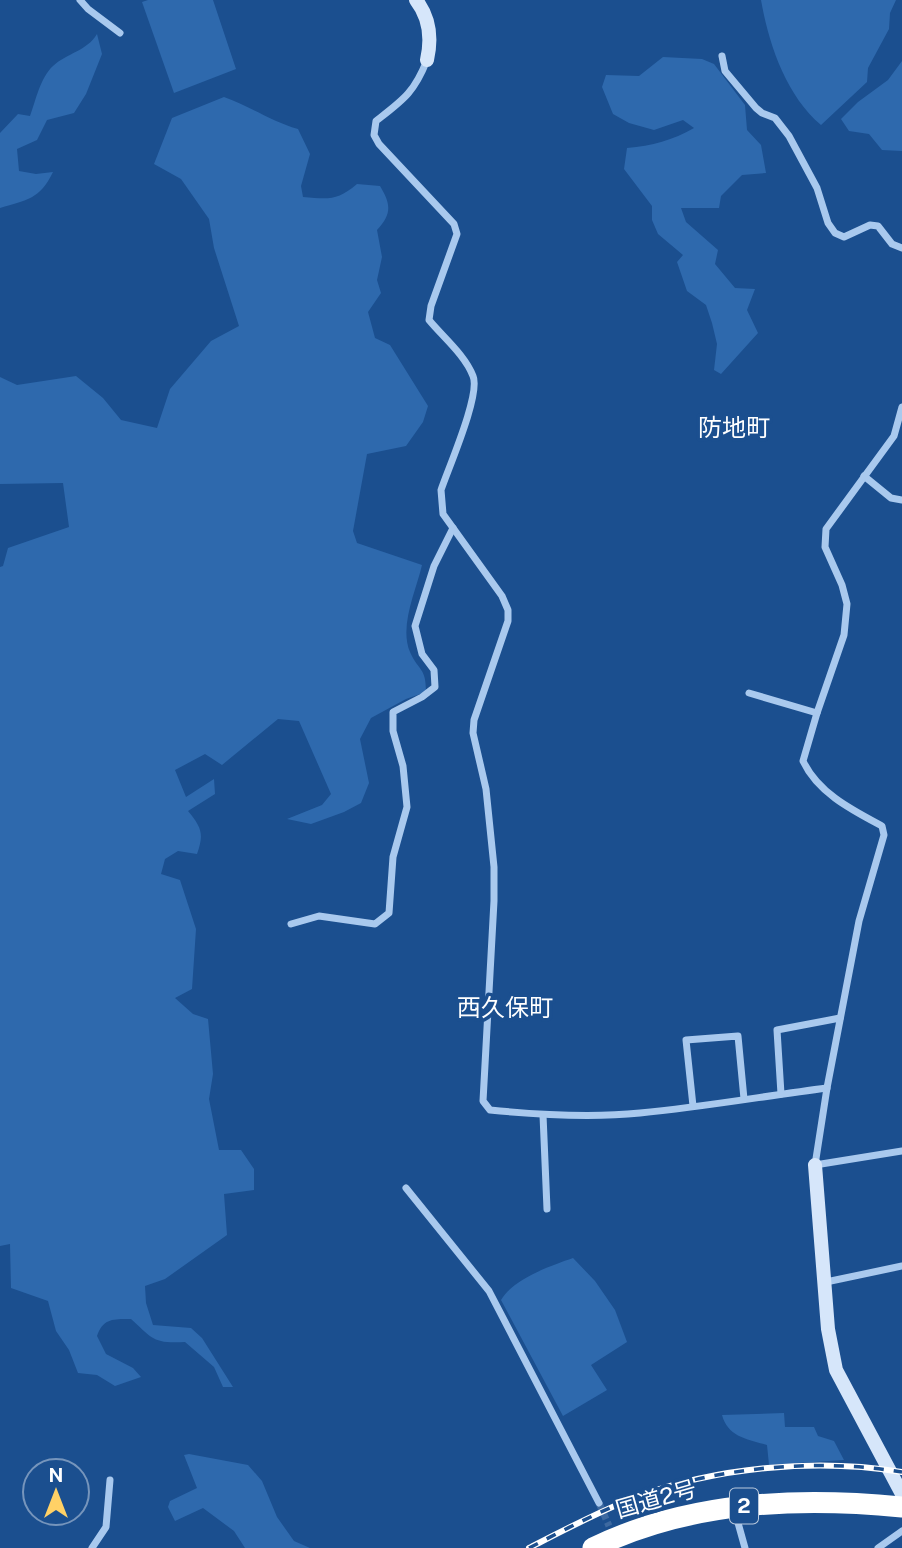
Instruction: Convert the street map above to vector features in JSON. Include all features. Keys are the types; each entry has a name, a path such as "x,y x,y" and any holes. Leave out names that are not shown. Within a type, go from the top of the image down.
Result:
{"highway":[{"name":"国道2号","path":"593,1548 613,1534 733,1506 818,1502 902,1507"}],"street":[{"path":"80,0 120,33"},
{"path":"415,0 427,21 432,40 427,60 419,81 407,97 376,121 374,135 379,144 449,218 457,233 431,306 429,320 464,361 474,377 475,387 441,490 443,514 489,576 508,610 508,621 474,720 473,733 486,789 494,867 484,1101 490,1110 543,1115 640,1113 827,1088"},
{"path":"722,56 725,71 748,99 762,113 775,118 789,136 817,188 828,223 835,233 844,237 870,225 878,226 892,244 902,248"},
{"path":"902,407 898,437 864,476 826,529 825,547 842,585 847,604 844,635 803,761 820,787 883,826 884,835 859,921 815,1166 828,1329 836,1370 902,1494"},
{"path":"864,476 891,498 902,500"},
{"path":"291,923 319,916 374,923 389,913 393,857 407,807 403,766 393,731 393,712 435,687 434,670 422,654 415,626 434,566 453,528"},
{"path":"749,694 817,713"},
{"path":"781,1094 776,1030 840,1018"},
{"path":"693,1106 686,1040 738,1036 744,1099"},
{"path":"543,1115 547,1209"},
{"path":"815,1166 902,1151"},
{"path":"406,1188 489,1291 599,1503"},
{"path":"826,1282 902,1266"},
{"path":"92,1548 106,1527 110,1480"},
{"path":"733,1506 745,1548"},
{"path":"878,1548 902,1531"}],"shaded area":[{"path":"213,0 236,69 174,93 142,2"},
{"path":"761,0 896,0 890,13 889,29 868,68 867,82 821,125 798,99 781,68"},
{"path":"97,34 102,54 86,94 74,113 47,120 37,140 17,149 19,171 36,174 53,172 48,181 32,197 0,208 0,133 18,114 30,116 42,83 53,66 88,44"},
{"path":"663,57 702,59 714,64 745,105 747,130 761,145 766,173 742,175 721,196 719,208 681,208 686,222 718,250 715,264 735,288 755,289 747,310 758,333 721,374 714,370 717,344 706,305 687,291 677,262 683,255 658,234 652,220 652,206 624,169 627,148 662,142 694,128 683,120 654,130 629,123 613,114 602,87 606,75 639,76"},
{"path":"902,61 902,151 882,150 869,134 849,131 841,119 858,102 888,80"},
{"path":"224,97 298,129 310,154 301,186 303,197 332,198 357,184 380,186 386,198 387,214 377,230 382,257 377,280 381,293 368,312 375,338 390,345 428,406 423,422 406,446 367,454 353,531 357,543 422,565 406,631 410,652 425,678 426,692 406,699 371,718 360,739 369,783 361,803 311,824 287,819 322,805 331,794 299,721 278,719 222,765 205,754 175,770 186,797 214,779 215,794 188,811 200,831 201,841 197,854 178,851 165,859 161,874 180,880 196,929 192,989 175,998 193,1014 208,1019 213,1074 209,1099 219,1150 241,1150 254,1169 254,1190 224,1194 227,1235 165,1279 145,1286 146,1303 153,1325 191,1328 202,1338 233,1387 223,1387 214,1367 185,1342 159,1341 131,1319 106,1323 97,1336 106,1354 133,1368 141,1377 115,1386 97,1375 78,1373 69,1350 56,1331 48,1301 11,1288 10,1244 0,1246 0,567 3,566 8,548 69,527 63,483 0,484 0,377 17,385 76,376 103,398 121,420 157,428 170,389 211,341 239,326 214,248 209,219 181,179 154,164 172,118"},
{"path":"573,1258 595,1281 615,1310 627,1342 591,1365 607,1390 563,1416 501,1300 523,1280"},
{"path":"784,1413 785,1427 814,1427 818,1436 834,1441 844,1460 769,1465 767,1445 734,1433 722,1415"},
{"path":"184,1455 248,1465 262,1481 277,1517 294,1541 310,1548 245,1548 234,1531 203,1508 175,1521 168,1507 170,1501 197,1488"}],"tunnel":[{"path":"599,1503 609,1526"}],"railway":[{"path":"529,1548 623,1502 700,1478 802,1466 902,1472"}],"district":[{"name":"防地町","path":"734,428"},
{"name":"西久保町","path":"505,1008"}]}
